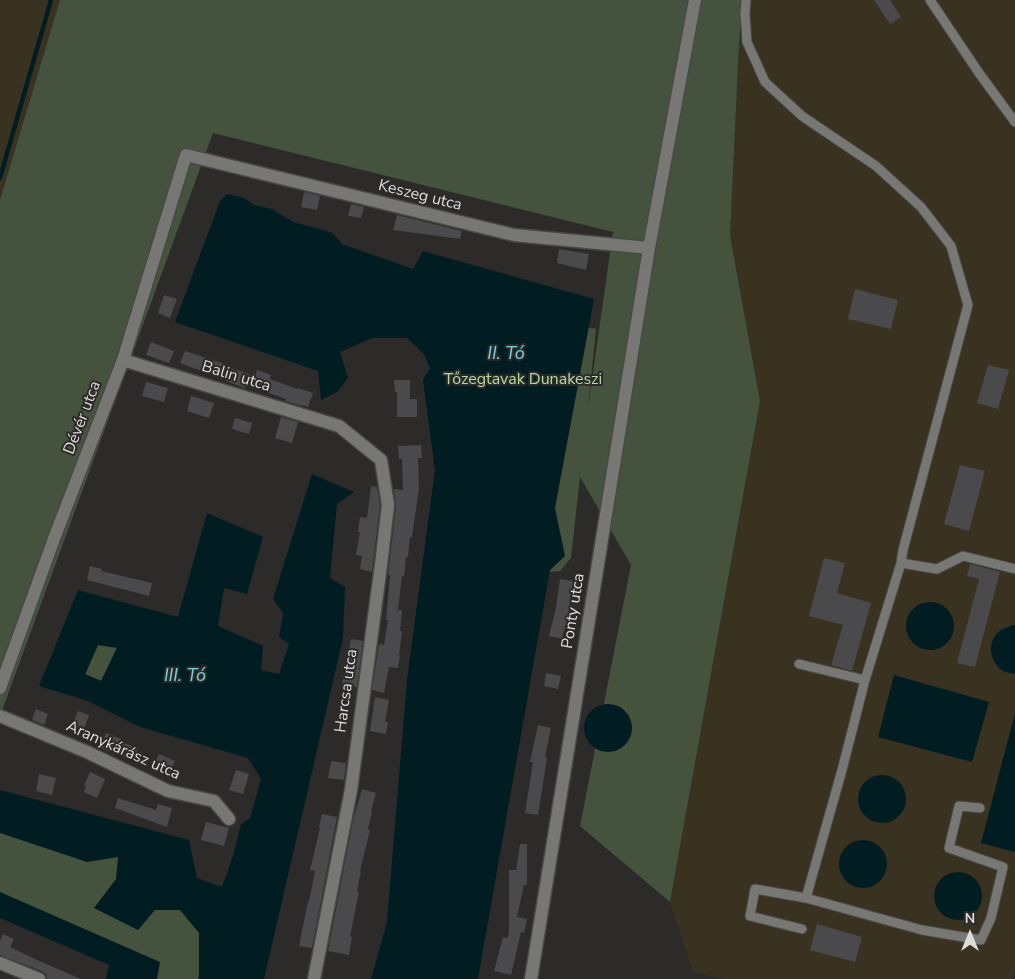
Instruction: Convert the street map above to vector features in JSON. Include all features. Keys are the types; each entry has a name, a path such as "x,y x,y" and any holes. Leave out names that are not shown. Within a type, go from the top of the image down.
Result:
{"street":[{"name":"Ponty utca","path":"530,979 649,248 695,0"},
{"name":"Keszeg utca","path":"186,155 514,235 649,248"},
{"name":"Dévér utca","path":"0,688 55,536 123,360 186,155"},
{"name":"Balin utca","path":"123,360 339,426"},
{"name":"Harcsa utca","path":"314,979 351,790 388,505 381,460 339,426"},
{"name":"Aranykárász utca","path":"0,716 86,752 168,791 214,801 229,818"},
{"path":"0,963 39,979"}],"lane":[{"path":"746,0 747,42 765,82 802,116 876,166 921,207 951,246 968,305 901,563 864,680 842,770 806,898"},
{"path":"930,0 1015,122"},
{"path":"901,563 937,569 963,556 1015,569"},
{"path":"798,664 864,680"},
{"path":"802,929 750,916 755,889 806,898 922,930 981,940 991,918 1003,867 949,848 959,806 980,808"}],"shaded area":[{"path":"0,0 60,0 0,200"},
{"path":"743,0 1015,0 1015,969 1012,979 725,979 693,972 670,902 760,401 730,235 739,42"}],"green space":[{"name":"Tőzegtavak Dunakeszi","path":"60,0 743,0 739,42 730,235 760,401 670,902 580,826 631,565 580,477 571,558 560,571 492,576 439,292 596,329 588,408 613,232 213,133 0,716 0,200"},
{"path":"98,645 117,647 102,681 85,675"},
{"path":"0,808 138,850 237,925 223,979 141,979 0,905"}],"water":[{"name":"II. Tó","path":"227,194 244,198 254,205 272,209 293,222 333,233 342,244 413,269 423,251 594,299 555,508 565,556 550,570 478,979 371,979 387,922 407,680 435,470 423,380 430,368 424,354 407,338 372,338 340,352 348,378 337,392 321,400 318,371 175,322 220,201"},
{"name":"III. Tó","path":"312,474 354,492 337,504 330,578 345,587 343,638 264,979 198,979 199,933 180,910 155,910 138,930 94,908 116,879 118,857 87,862 0,833 0,790 189,840 197,878 222,887 233,856 241,824 250,818 261,779 248,758 140,727 88,701 39,686 78,590 178,617 207,513 263,537 247,594 224,588 218,626 263,646 261,670 279,674 289,644 279,637 283,613 273,599","holes":["98,645 117,648 101,681 85,674"]},
{"path":"925,602 935,602 947,609 954,621 954,631 947,643 935,650 925,650 917,646 910,639 906,631 906,621 910,613 917,606"},
{"path":"1015,626 1015,674 1004,672 998,667 991,651 991,645 996,634 1002,629"},
{"path":"894,675 989,702 972,762 878,737"},
{"path":"603,704 613,704 625,711 632,723 632,733 625,745 613,752 603,752 595,748 588,741 584,733 584,723 588,715 595,708"},
{"path":"1015,713 1015,852 981,843"},
{"path":"877,775 887,775 899,782 906,794 906,804 899,816 887,823 877,823 869,819 862,812 858,804 858,794 862,786 869,779"},
{"path":"858,840 868,840 880,847 887,859 887,869 880,881 868,888 858,888 850,884 843,877 839,869 839,859 843,851 850,844"},
{"path":"953,872 963,872 975,879 982,891 982,901 975,913 963,920 953,920 945,916 938,909 934,901 934,891 938,883 945,876"},
{"path":"0,892 160,962 157,979 106,979 109,965 0,918"}],"building":[{"path":"874,0 890,0 901,17 890,24"},
{"path":"304,192 320,196 317,210 301,207"},
{"path":"351,204 364,207 361,218 348,216"},
{"path":"397,215 462,231 460,239 393,230"},
{"path":"559,249 589,254 586,270 557,263"},
{"path":"855,289 898,300 891,329 848,319"},
{"path":"164,295 177,299 170,318 158,313"},
{"path":"151,342 174,351 169,363 146,355"},
{"path":"185,351 255,376 257,370 271,375 270,379 313,393 308,407 285,401 286,399 246,385 245,388 180,363"},
{"path":"988,365 1009,370 998,409 977,403"},
{"path":"394,380 410,380 410,399 417,399 417,417 397,417 397,392 395,392"},
{"path":"146,382 168,388 164,402 142,396"},
{"path":"191,396 214,403 209,418 187,411"},
{"path":"281,417 298,422 292,443 275,438"},
{"path":"235,418 252,423 249,434 232,429"},
{"path":"421,445 422,458 418,458 419,488 412,537 410,537 404,576 402,576 398,610 402,610 400,655 398,668 389,667 384,693 372,690 379,644 384,645 388,620 386,620 390,575 388,575 396,506 394,489 403,490 402,459 399,459 398,446"},
{"path":"960,465 985,471 969,531 944,524"},
{"path":"371,486 377,487 380,505 372,572 360,569 362,556 356,555 360,532 358,532 360,517 367,518"},
{"path":"824,558 845,563 837,593 871,603 852,671 831,665 843,625 809,616"},
{"path":"970,564 1000,572 975,667 957,663 979,579 967,576"},
{"path":"90,566 102,569 101,571 152,583 149,596 87,580"},
{"path":"560,579 573,581 562,639 549,636 556,608"},
{"path":"351,639 363,641 357,687 342,684"},
{"path":"546,673 561,676 558,689 544,686"},
{"path":"375,697 389,700 385,722 388,722 386,734 370,731"},
{"path":"36,709 48,714 44,725 32,720"},
{"path":"78,711 89,715 83,732 71,728"},
{"path":"538,725 551,728 545,757 547,758 538,815 525,813 533,762 530,762"},
{"path":"106,733 138,749 133,760 100,748"},
{"path":"159,754 175,761 169,774 153,767"},
{"path":"331,761 346,763 344,780 328,778"},
{"path":"236,770 249,774 243,794 229,790"},
{"path":"90,772 105,779 97,798 84,792 86,785 84,785"},
{"path":"39,774 56,778 52,795 36,791"},
{"path":"362,789 376,793 368,829 370,830 360,871 357,891 359,892 350,936 352,937 349,955 328,951 353,820"},
{"path":"118,798 156,810 158,804 172,808 167,827 115,808"},
{"path":"322,814 337,817 312,948 299,946 315,871 310,870"},
{"path":"206,822 229,828 224,846 201,840"},
{"path":"520,844 527,844 527,885 524,885 517,917 527,919 524,933 521,932 511,975 494,971 503,937 508,938 509,870 516,870"},
{"path":"817,924 862,937 855,962 810,950"},
{"path":"3,934 14,939 10,947 81,979 47,979 46,974 42,971 0,955 0,941"}],"waterway":[{"path":"0,178 51,0"}]}
